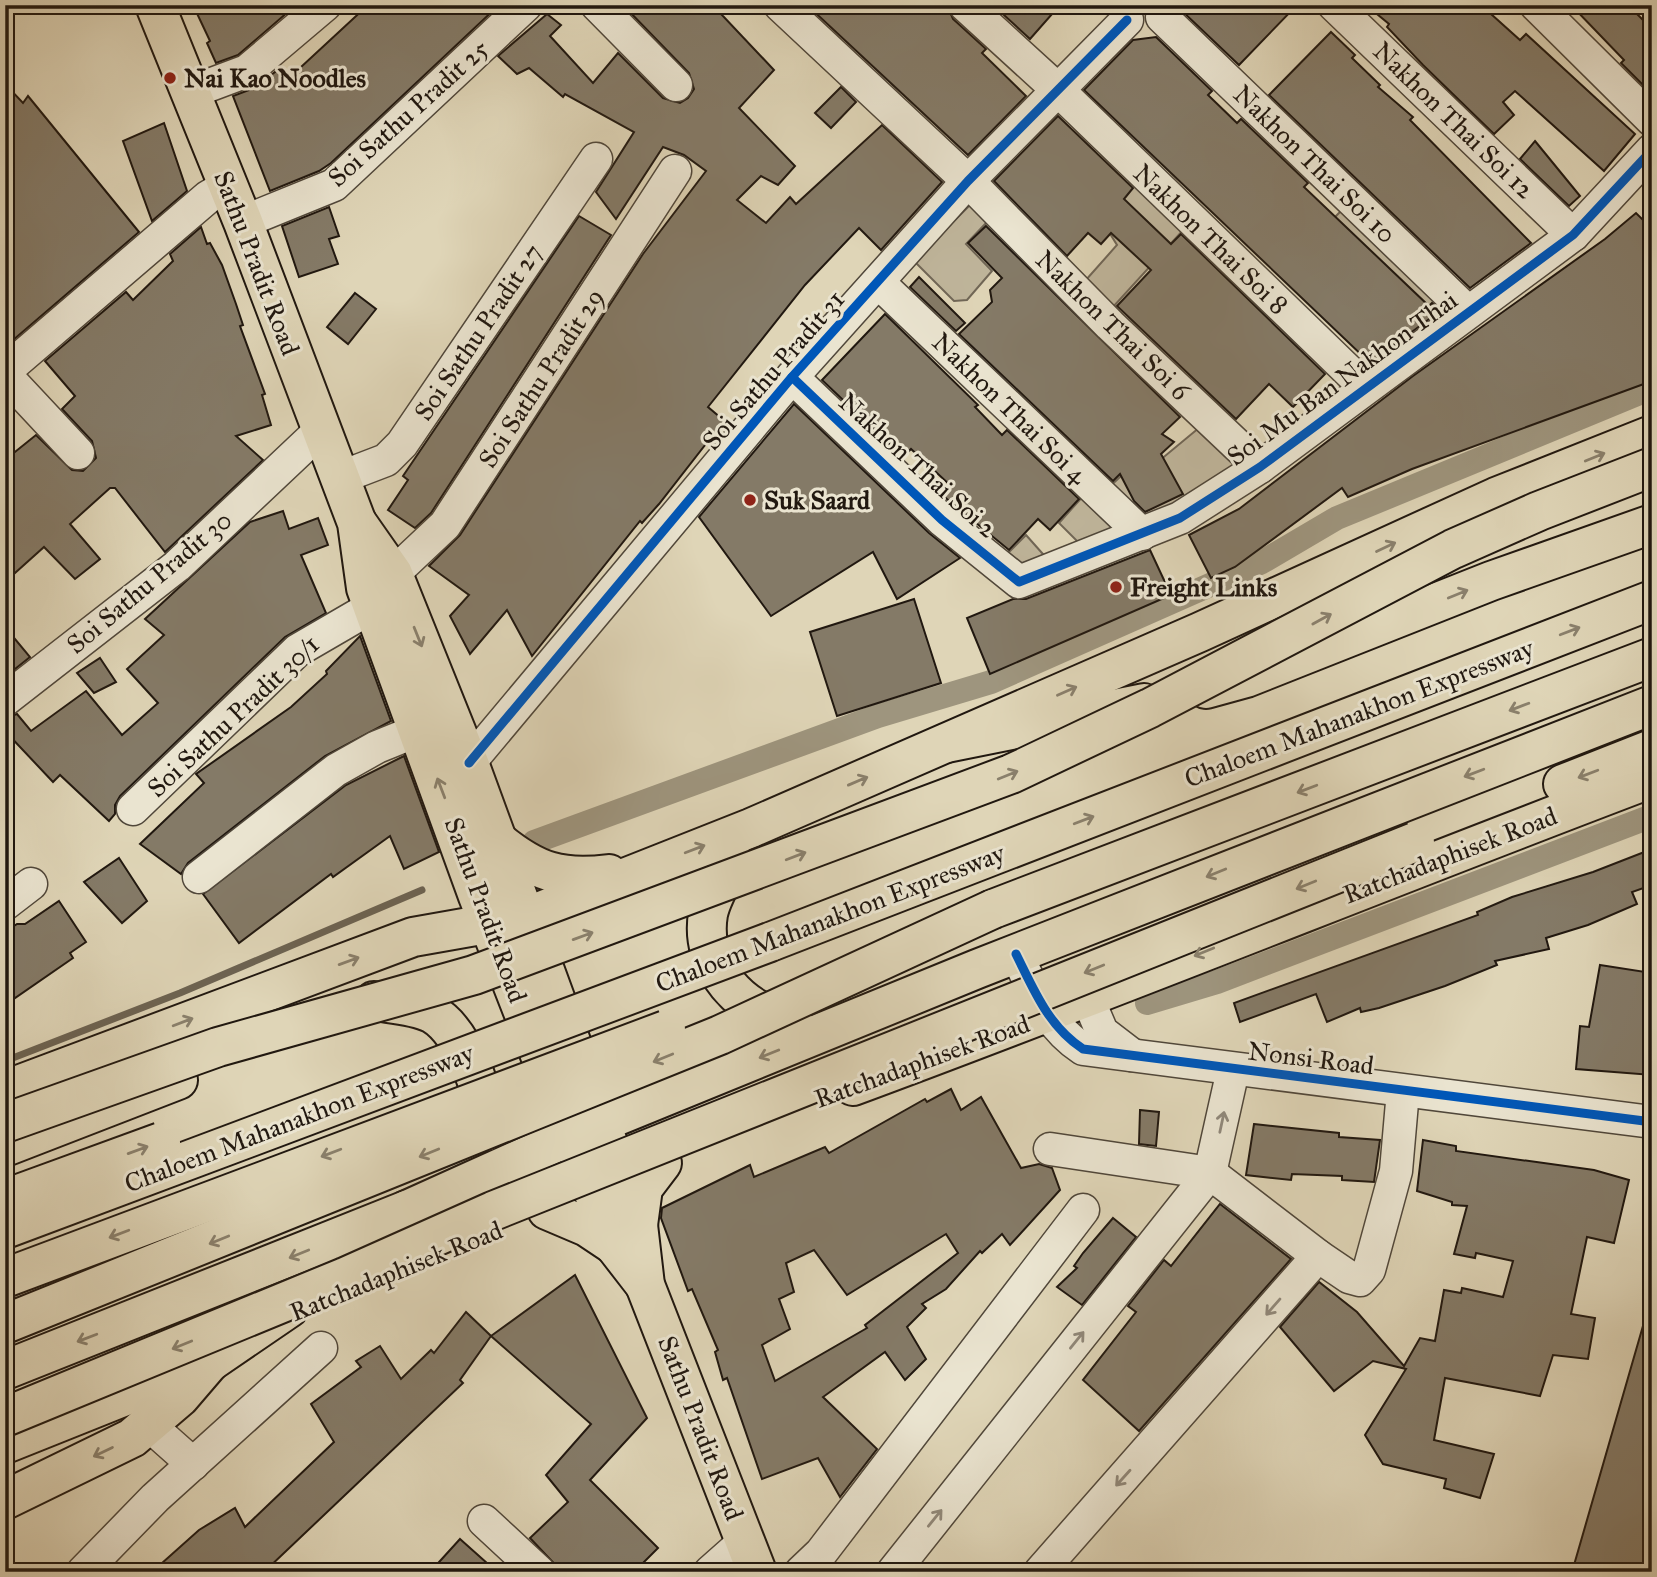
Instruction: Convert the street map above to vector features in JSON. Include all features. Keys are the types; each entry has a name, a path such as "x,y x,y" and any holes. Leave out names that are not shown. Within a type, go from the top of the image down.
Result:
{"main road":[{"name":"Sathu Pradit Road","path":"155,5 243,222 357,523 393,573 499,842 504,928"},
{"path":"12,1136 374,1001 504,928 639,870 751,828 1496,497 1652,435"},
{"path":"12,1136 218,1047 474,975 1011,774 1162,702 1453,550 1539,511 1652,467"},
{"name":"Sathu Pradit Road","path":"357,523 361,564 372,607 467,864 504,928 586,1130 751,1557"},
{"path":"947,743 1168,698 1246,678 1491,581 1652,524"},
{"name":"Chaloem Mahanakhon Expressway","path":"5,1228 769,942 1652,600"},
{"name":"Chaloem Mahanakhon Expressway","path":"5,1278 367,1140 993,909 1652,657"},
{"name":"Ratchadaphisek Road","path":"5,1444 210,1362 274,1321 407,1210 458,1187 586,1130 977,969 1652,705"},
{"name":"Ratchadaphisek Road","path":"5,1417 662,1142 1652,749"},
{"name":"Ratchadaphisek Road","path":"274,1321 421,1257 547,1210 606,1184 1088,999 1427,863 1652,778"},
{"path":"751,828 715,894 708,913 707,931 714,963 730,989 750,1006 776,1019 833,1028"},
{"path":"499,842 523,861 545,872 579,878 639,870"},
{"path":"413,937 452,900 467,864"},
{"path":"5,1324 720,1035 993,909"},
{"path":"5,1090 413,937 504,928"},
{"path":"5,1199 346,1073 769,942"},
{"path":"911,1065 977,969"},
{"path":"374,1001 419,1009 433,1015 461,1047 469,1064 482,1097 485,1124 478,1159 458,1187"},
{"path":"12,1136 135,1040"},
{"path":"547,1210 587,1227 626,1235 643,1188 662,1163"},
{"path":"5,1370 407,1210"},
{"path":"5,1500 132,1438 180,1397 210,1362"}],"street":[{"path":"191,92 247,71 326,5"},
{"name":"Soi Sathu Pradit 25","path":"243,222 334,185 526,5"},
{"path":"597,5 676,85"},
{"name":"Nakhon Thai Soi 6","path":"780,5 968,181 1110,325 1260,467"},
{"name":"Nakhon Thai Soi 8","path":"965,5 1058,90 1365,387"},
{"name":"Nakhon Thai Soi 12","path":"1334,5 1573,235"},
{"path":"1536,5 1652,120"},
{"name":"Soi Sathu Pradit 31","path":"469,763 792,377 968,181 1058,90 1122,13 1143,26 1165,11"},
{"name":"Nakhon Thai Soi 10","path":"1165,11 1468,312"},
{"name":"Soi Mu Ban Nakhon Thai","path":"1019,582 1180,518 1260,467 1573,235 1652,150"},
{"name":"Soi Sathu Pradit 27","path":"339,478 386,460 402,444 596,159"},
{"name":"Soi Sathu Pradit 29","path":"393,573 445,525 675,171"},
{"path":"78,453 5,373 208,197 228,184"},
{"name":"Nakhon Thai Soi 4","path":"878,282 1142,534"},
{"name":"Nakhon Thai Soi 2","path":"792,377 942,520 1019,582"},
{"name":"Soi Sathu Pradit 30","path":"5,700 177,566 320,431"},
{"name":"Soi Sathu Pradit 30/1","path":"133,809 298,650 372,607"},
{"path":"199,877 346,764 419,730"},
{"path":"5,904 31,884"},
{"name":"Nonsi Road","path":"1016,954 1046,1015 1069,1040 1083,1049 1652,1122"},
{"name":"Nonsi Road","path":"1088,999 1102,1032 1137,1058"},
{"path":"893,1572 1210,1173 1233,1070"},
{"path":"1050,1149 1210,1173 1318,1256 1349,1277 1360,1280 1369,1270 1396,1171 1403,1091"},
{"path":"801,1572 821,1553 1083,1210"},
{"path":"1040,1572 1318,1256"},
{"path":"83,1572 193,1464 321,1349"},
{"path":"148,1424 193,1464"},
{"path":"484,1521 538,1572"},
{"path":"710,1572 751,1557"}],"shaded area":[{"path":"1132,178 1185,228 1113,307 1085,281 1117,245 1104,224"},
{"path":"971,204 988,221 966,244 992,271 967,300 954,301 914,261"},
{"path":"1343,209 1437,302 1428,311 1331,221"},
{"path":"1200,427 1244,467 1147,523 1106,490 1148,451 1159,461"},
{"path":"1085,494 1119,525 1083,547 1059,523"},
{"path":"1026,535 1050,562 1027,572 1000,561"}],"building":[{"path":"193,5 296,5 238,55 216,63 207,43 210,41"},
{"path":"368,5 499,5 331,163 319,171 270,191 233,96 254,88 279,69 287,80"},
{"path":"623,5 732,5 722,15 774,70 739,108 795,166 778,185 761,176 737,200 766,223 790,197 796,204 882,125 942,182 881,250 859,228 805,285 708,407 727,423 711,442 709,440 659,504 642,523 640,521 532,656 507,610 470,654 450,616 469,595 429,566 460,535 643,254 706,171 684,155 663,147 616,219 596,192 634,132 565,94 563,97 529,68 517,74 498,56 547,14 561,25 550,36 593,83 618,53 663,98 680,103 688,98 694,89 689,73"},
{"path":"807,5 947,5 953,19 986,49 982,53 1026,96 968,155"},
{"path":"993,5 1060,5 1030,39"},
{"path":"1185,5 1297,5 1239,65 1181,10"},
{"path":"1366,5 1481,5 1520,40 1526,34 1635,134 1604,171 1515,91 1503,102 1514,115 1494,134 1423,65 1387,27 1389,24"},
{"path":"1571,5 1628,5 1652,29 1652,94 1621,63 1624,60"},
{"path":"1331,32 1355,55 1352,58 1380,85 1378,87 1413,117 1410,120 1531,243 1470,288 1269,95"},
{"path":"1156,37 1212,91 1208,95 1237,123 1241,119 1308,183 1304,187 1429,306 1432,303 1440,311 1370,363 1084,90 1133,40"},
{"path":"5,84 23,103 28,96 139,232 5,347"},
{"path":"841,87 856,102 831,128 815,113"},
{"path":"1058,116 1133,188 1124,199 1171,244 1181,234 1325,374 1293,407 1269,384 1236,419 1117,306 1151,270 1111,233 1101,244 1088,233 1067,256 994,181"},
{"path":"164,123 187,191 152,221 123,141"},
{"path":"1535,141 1580,196 1569,206 1520,159"},
{"path":"329,207 339,236 329,239 338,264 299,277 282,226"},
{"path":"1652,212 1652,381 1412,469 1348,497 1342,488 1235,567 1211,578 1189,535 1239,509 1413,376 1605,239 1636,213 1643,220"},
{"path":"579,216 611,235 431,513 415,528 388,510 408,480 403,476"},
{"path":"986,226 1180,417 1162,434 1174,442 1161,454 1183,494 1145,512 1134,501 1120,474 1113,481 959,334 992,302 990,290 1002,278 968,243"},
{"path":"201,227 207,244 210,243 222,265 236,304 243,325 240,326 265,394 262,395 271,425 236,436 263,460 165,552 115,488 110,488 70,524 100,559 75,579 44,547 5,582 5,460 36,435 72,470 83,471 96,458 92,441 62,409 75,396 45,361 126,292 133,300 173,261 170,254"},
{"path":"919,277 965,323 956,331 910,287"},
{"path":"355,293 376,309 348,344 327,327"},
{"path":"885,314 978,405 975,407 1002,435 1007,430 1079,499 1050,530 1038,519 1009,550 942,495 951,486 911,449 903,457 822,380"},
{"path":"794,404 929,533 960,558 897,599 873,552 771,616 699,517"},
{"path":"283,511 289,529 318,518 328,545 301,555 326,613 285,637 120,796 115,805 115,814 109,821 60,775 53,782 5,731 5,718 17,714 31,731 86,691 122,735 158,703 127,669 164,635 145,619 250,522"},
{"path":"1150,550 1171,595 990,674 967,618 1013,599 1026,599"},
{"path":"914,599 941,683 837,716 810,632"},
{"path":"5,627 30,657 5,677"},
{"path":"360,636 391,721 325,756 188,863 181,874 140,844 204,783 196,774 291,707 327,674 326,671"},
{"path":"100,658 116,682 94,693 77,673"},
{"path":"404,756 439,852 404,869 390,836 333,877 331,874 239,943 203,894 346,785"},
{"path":"1652,849 1652,885 1632,892 1637,904 1588,925 1546,938 1549,949 1495,961 1497,965 1445,986 1379,1008 1361,1012 1360,1008 1327,1022 1316,994 1240,1022 1234,1003 1478,915 1477,912 1512,897 1593,872"},
{"path":"119,858 147,901 122,923 84,882"},
{"path":"59,901 86,942 70,953 73,958 15,998 5,984 5,932 17,924 25,924"},
{"path":"1600,965 1652,973 1652,1075 1576,1069 1580,1026 1589,1027"},
{"path":"951,1089 961,1110 981,1097 1021,1168 1039,1164 1052,1168 1060,1190 1010,1245 1002,1234 982,1253 980,1251 946,1289 922,1304 926,1308 907,1327 926,1359 905,1380 885,1352 823,1397 877,1449 840,1497 818,1458 762,1479 727,1378 723,1380 715,1352 718,1350 692,1289 688,1291 661,1218 662,1208 750,1165 754,1177 825,1147 829,1153 925,1099 927,1102","holes":["946,1234 958,1253 865,1325 867,1328 775,1381 762,1345 790,1329 779,1299 794,1292 786,1263 814,1250 847,1295"]},
{"path":"1140,1110 1159,1112 1156,1146 1139,1144"},
{"path":"1254,1124 1339,1133 1339,1137 1380,1140 1374,1182 1342,1180 1342,1176 1292,1174 1291,1180 1246,1175"},
{"path":"1423,1140 1456,1146 1456,1151 1594,1170 1629,1180 1614,1243 1587,1237 1571,1314 1595,1318 1588,1359 1553,1355 1540,1396 1445,1378 1434,1440 1494,1454 1480,1498 1444,1488 1446,1479 1383,1464 1365,1435 1406,1369 1373,1361 1334,1391 1280,1327 1319,1282 1357,1312 1404,1366 1420,1338 1435,1341 1444,1290 1461,1293 1462,1288 1503,1297 1513,1261 1476,1253 1475,1258 1454,1254 1467,1206 1452,1205 1452,1202 1417,1191"},
{"path":"1220,1204 1291,1259 1139,1431 1083,1380 1136,1312 1128,1306 1164,1260 1171,1266"},
{"path":"1113,1218 1136,1237 1082,1305 1057,1287 1077,1268 1074,1266 1083,1253"},
{"path":"575,1275 647,1418 590,1480 658,1548 634,1572 562,1572 530,1538 568,1502 546,1475 591,1424 491,1336"},
{"path":"466,1312 491,1336 460,1380 463,1383 264,1572 152,1572 199,1530 235,1508 245,1527 334,1442 311,1404 361,1367 356,1361 380,1346 401,1379 431,1350 434,1353"},
{"path":"1647,1312 1652,1312 1652,1572 1572,1572"},
{"path":"460,1539 497,1572 430,1572"}],"waterway":[{"path":"534,842 878,716 991,682 1262,562 1337,518 1652,388"},
{"path":"1147,1003 1217,982 1652,816"},
{"path":"5,1061 180,993 422,890"}],"cycle path":[{"path":"469,763 792,377 968,181 1127,20"},
{"path":"792,377 942,520 1019,582 1180,518 1260,467 1573,235 1652,150"},
{"path":"1016,954 1051,1018 1060,1030 1083,1049 1652,1122"}],"place":[{"name":"Nai Kao Noodles","path":"170,78"},
{"name":"Suk Saard","path":"750,500"},
{"name":"Freight Links","path":"1116,587"}]}
